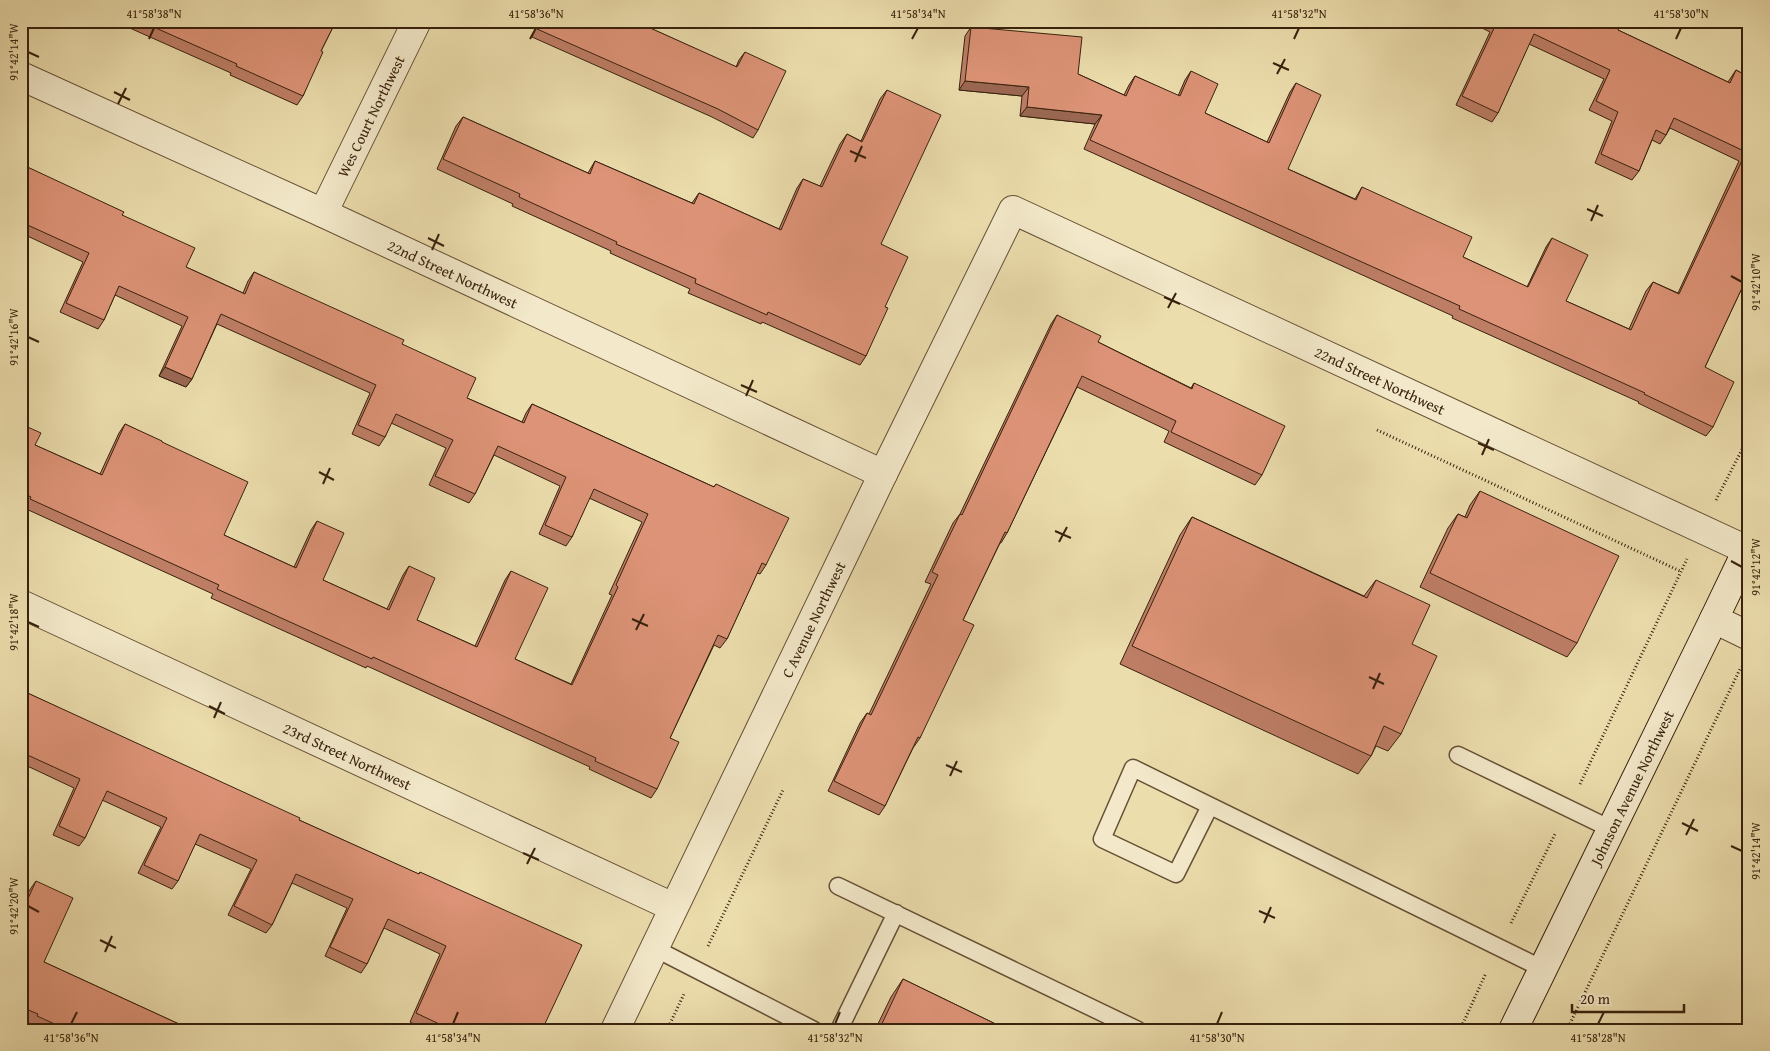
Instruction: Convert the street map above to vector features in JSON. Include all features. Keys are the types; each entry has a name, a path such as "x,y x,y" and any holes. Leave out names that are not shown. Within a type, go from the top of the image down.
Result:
{"street":[{"name":"Wes Court Northwest","path":"323,212 417,21"},
{"name":"22nd Street Northwest","path":"21,76 323,212 883,474"},
{"name":"22nd Street Northwest","path":"1013,210 1702,529 1748,548"},
{"name":"C Avenue Northwest","path":"615,1030 883,474 1013,210"},
{"name":"Johnson Avenue Northwest","path":"1513,1030 1748,548"},
{"name":"23rd Street Northwest","path":"21,604 673,907"},
{"path":"1714,619 1747,647"}],"lane":[{"path":"1458,755 1611,829"},
{"path":"1210,806 1176,874 1102,839 1133,768 1543,969"},
{"path":"838,886 1138,1030"},
{"path":"839,1030 896,913"},
{"path":"654,948 814,1030"}],"path":[{"path":"1378,430 1680,571"},
{"path":"1460,1030 1680,571 1749,436"},
{"path":"1567,1030 1747,647"},
{"path":"667,1030 783,790"}],"building":[{"path":"140,21 336,21 321,51 323,52 303,96"},
{"path":"541,21 640,21 639,23 737,67 745,52 786,71 758,130 718,109 537,29"},
{"path":"1494,21 1612,21 1620,25 1618,30 1730,83 1736,70 1749,77 1749,273 1705,367 1734,382 1713,427 1645,393 1459,309 1460,306 1090,140 1102,115 1027,107 1029,87 965,81 971,27 1082,37 1078,74 1126,96 1135,76 1180,96 1191,71 1218,84 1205,113 1269,143 1296,83 1321,95 1288,169 1356,200 1362,187 1472,237 1463,257 1528,287 1552,238 1588,255 1566,301 1631,330 1653,282 1679,294 1746,152 1674,118 1666,135 1656,130 1639,171 1601,154 1618,112 1596,101 1610,70 1534,34 1498,113 1462,96 1497,22"},
{"path":"887,90 941,115 881,244 908,257 885,307 888,308 866,356 768,312 767,315 695,283 696,279 616,244 617,242 519,197 520,194 443,159 463,117 590,174 595,161 694,204 699,193 781,230 803,179 822,187 847,134 862,142"},
{"path":"21,164 124,212 122,215 195,248 186,267 245,294 254,272 404,340 402,344 476,378 467,398 524,423 532,404 714,487 716,484 789,518 766,565 762,563 727,639 718,635 670,738 679,742 657,789 595,761 596,758 217,589 219,585 30,499 31,497 21,492 21,424 41,433 35,445 102,475 125,424 248,482 224,535 296,568 317,521 344,533 323,580 389,610 409,566 435,578 417,620 477,647 511,571 548,588 515,659 572,685 618,587 616,585 648,514 594,489 572,537 545,525 566,477 498,446 475,494 435,476 453,440 396,414 385,437 358,425 376,385 221,314 192,379 165,367 188,317 119,286 104,320 66,303 89,253 21,222"},
{"path":"1057,315 1101,336 1098,342 1192,389 1194,383 1285,426 1262,475 1171,432 1176,421 1082,376 963,620 974,625 885,806 834,781 867,713 871,715 938,575 932,572 960,514 962,515"},
{"path":"1480,491 1619,556 1577,643 1430,573 1458,514 1467,518"},
{"path":"1192,517 1367,598 1376,580 1430,605 1412,644 1437,656 1401,734 1384,726 1371,756 1132,646"},
{"path":"21,690 300,818 299,820 582,945 542,1030 452,1030 416,1013 446,946 388,919 367,964 330,947 353,899 296,874 272,925 234,906 257,860 200,834 178,881 144,865 167,818 107,791 85,838 59,826 80,779 21,752"},
{"path":"36,881 73,898 44,962 192,1030 68,1030 21,1007 21,914"},
{"path":"903,979 1008,1030 879,1030"}]}
